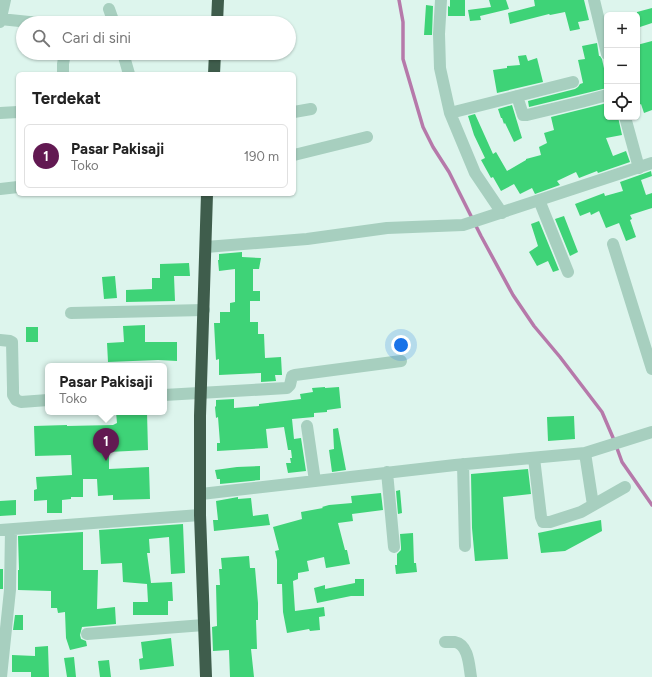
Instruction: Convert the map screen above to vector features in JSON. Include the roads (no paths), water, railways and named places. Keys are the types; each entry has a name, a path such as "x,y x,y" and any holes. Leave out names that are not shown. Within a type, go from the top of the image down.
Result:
{"highway":[{"path":"217,16 218,0"},
{"path":"214,72 215,60"},
{"path":"206,677 200,515 200,416 207,196"}],"street":[{"path":"0,22 5,0"},
{"path":"441,0 439,40 440,68 450,113 475,173 501,213"},
{"path":"594,0 606,48"},
{"path":"109,9 112,16"},
{"path":"0,19 16,21"},
{"path":"63,72 64,60"},
{"path":"125,60 128,72"},
{"path":"450,113 573,82"},
{"path":"517,96 523,115 527,115 604,95"},
{"path":"296,112 311,109"},
{"path":"0,113 16,112"},
{"path":"626,120 639,168"},
{"path":"296,155 367,137"},
{"path":"206,247 307,239 387,228 463,225 652,163"},
{"path":"0,189 16,187"},
{"path":"539,200 568,272"},
{"path":"614,244 650,356 652,369"},
{"path":"71,313 204,310"},
{"path":"0,340 12,342 13,395 16,400 20,402 45,400"},
{"path":"167,395 287,388 290,385 292,376 295,375 401,361"},
{"path":"307,426 315,481"},
{"path":"201,494 387,472 585,453 652,432"},
{"path":"585,453 593,505"},
{"path":"534,458 541,517 543,522 550,522 581,512 625,487"},
{"path":"463,464 465,546"},
{"path":"387,472 394,547"},
{"path":"1,677 10,590 5,530 200,515"},
{"path":"87,634 204,625"},
{"path":"445,642 456,642 462,645 467,655 471,677"}],"waterway":[{"path":"399,0 403,22 403,59 423,127 433,147 449,172 513,295 534,326 602,412 622,462 652,505"}],"place":[{"name":"Pasar Pakisaji","path":"106,461"}]}
